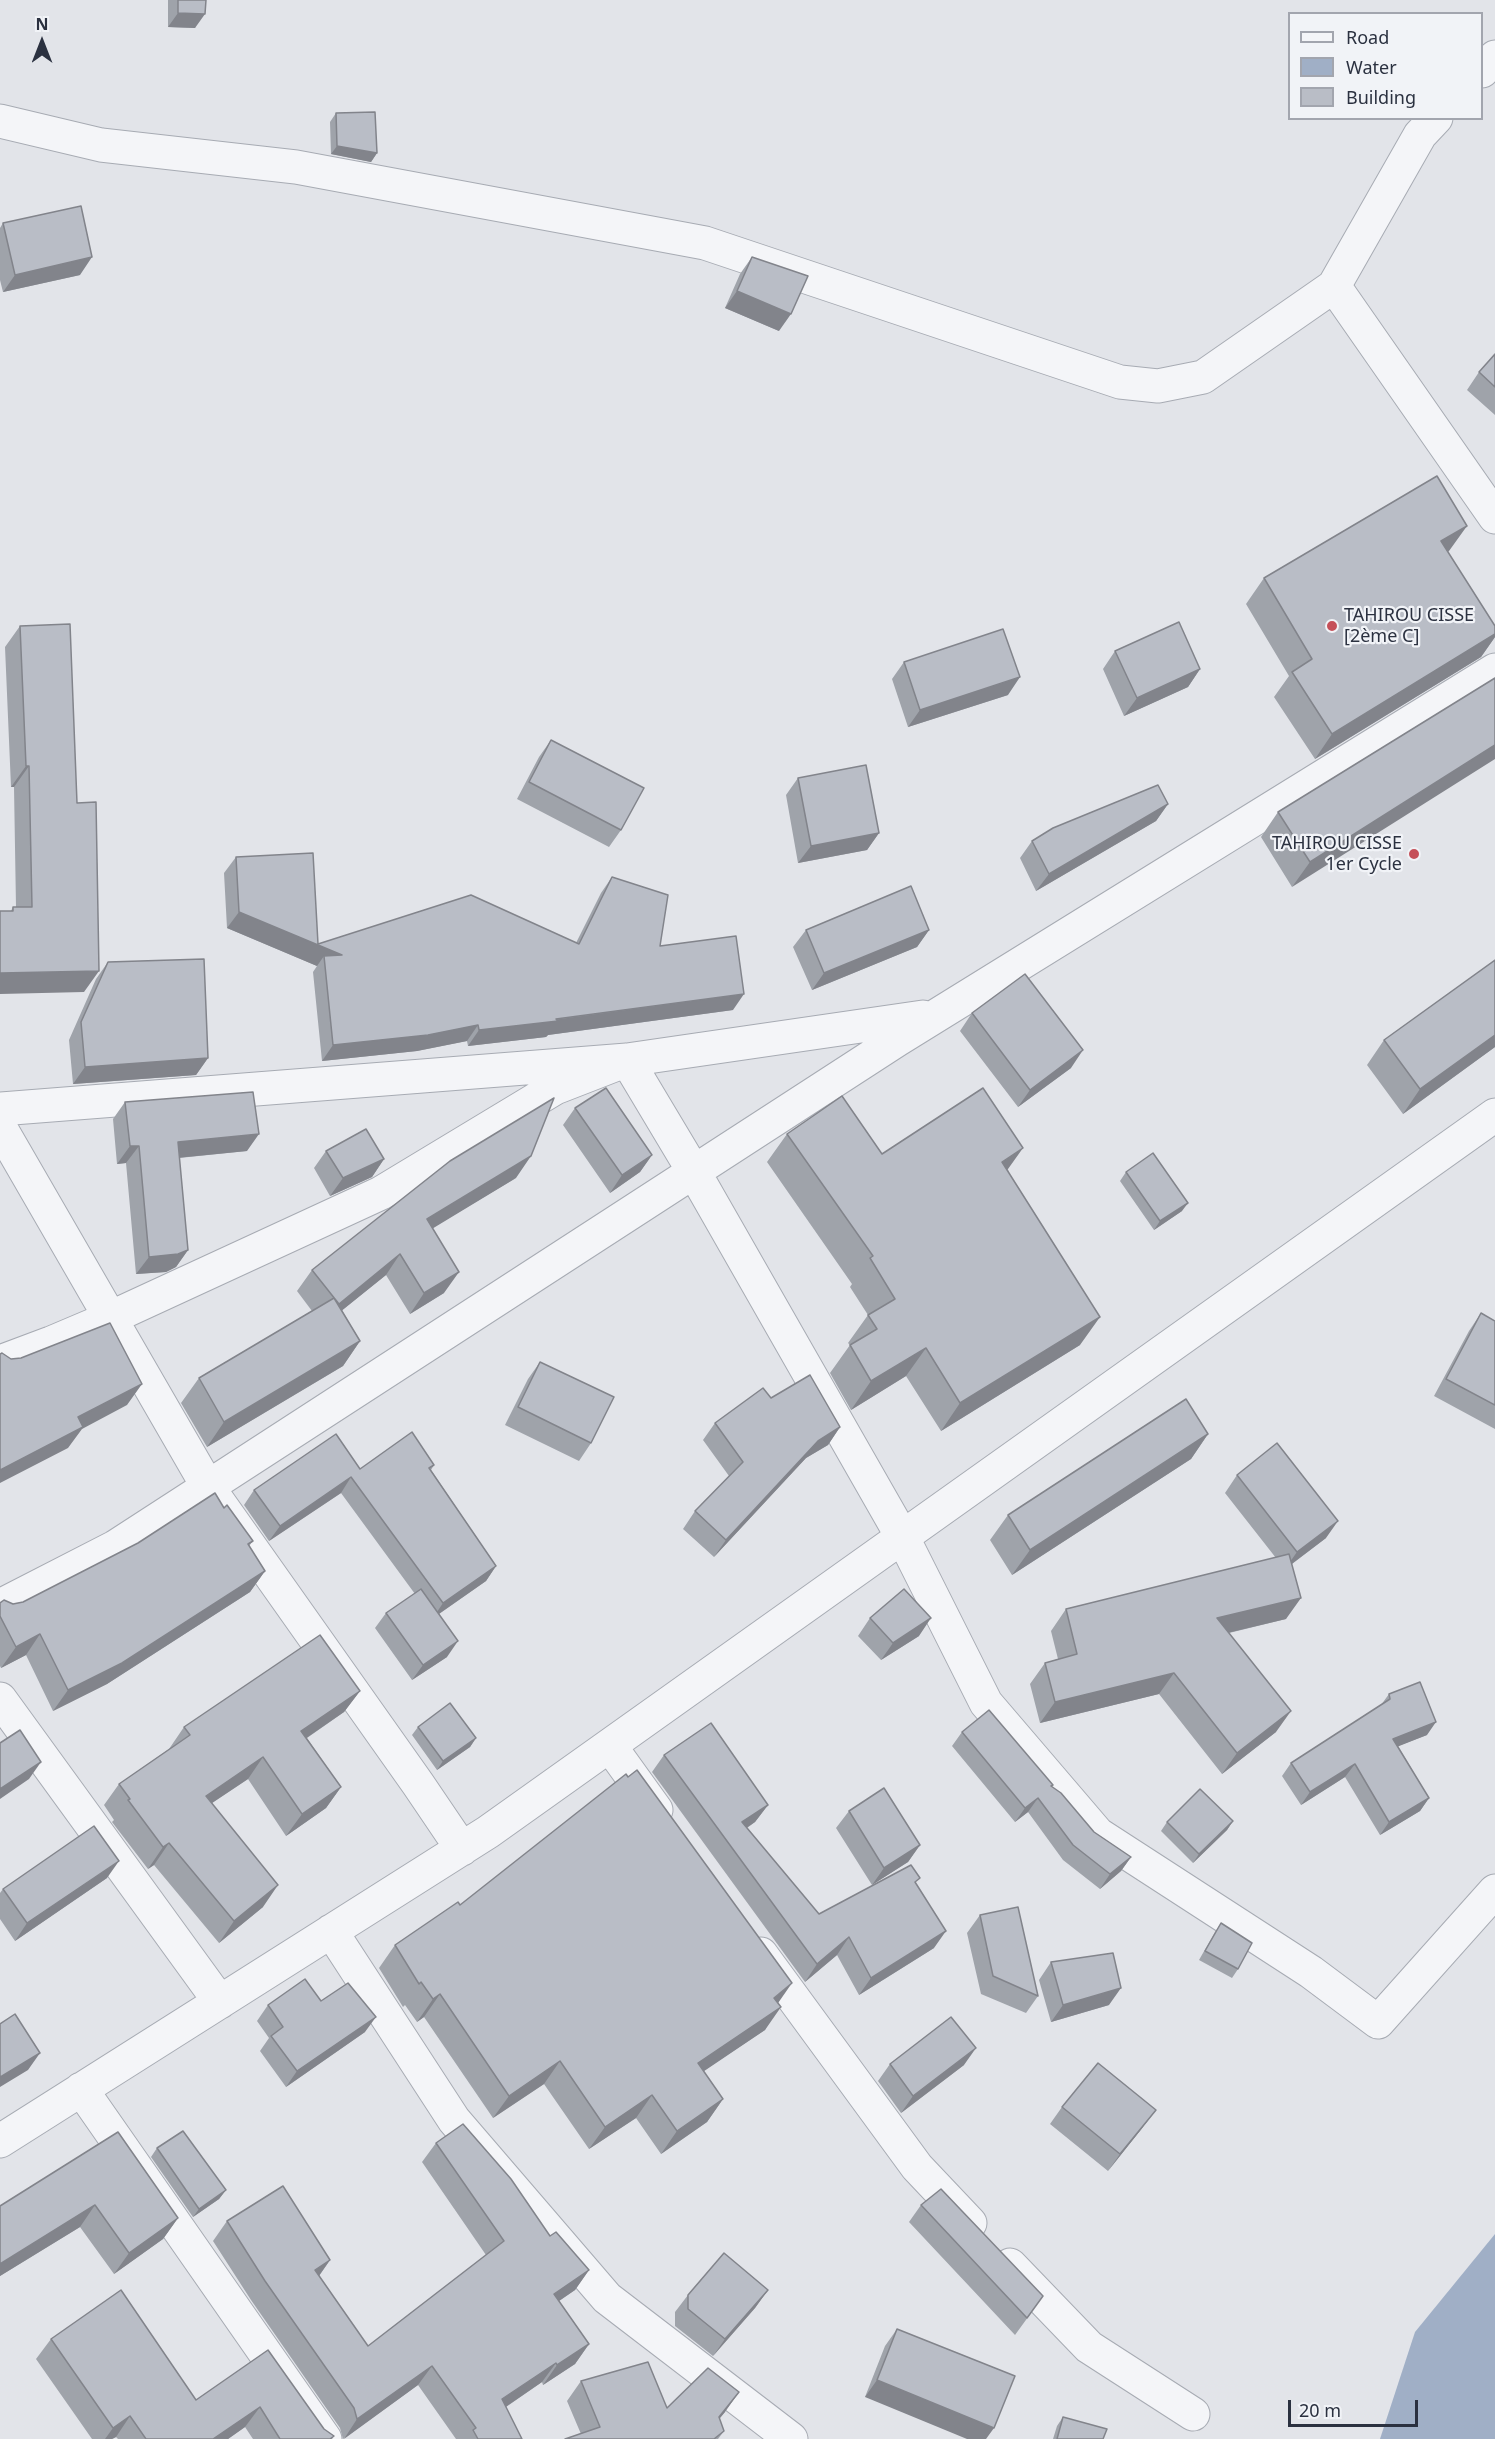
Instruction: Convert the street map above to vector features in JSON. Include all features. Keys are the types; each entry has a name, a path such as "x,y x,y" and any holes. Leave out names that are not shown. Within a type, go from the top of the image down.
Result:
{"street":[{"path":"1483,70 1495,57"},
{"path":"0,121 101,145 296,167 705,243 1120,382 1158,386 1203,377 1334,286 1420,135 1434,120"},
{"path":"1334,286 1492,506"},
{"path":"0,1606 115,1547 936,1016 1495,670"},
{"path":"0,1110 627,1060 936,1016"},
{"path":"627,1060 694,1172 903,1538 986,1703 1098,1834 1311,1972 1378,2022 1495,1892"},
{"path":"0,1362 110,1318 381,1193 555,1088 627,1060"},
{"path":"0,2141 462,1849 903,1538 1495,1115"},
{"path":"0,1126 208,1487 462,1849"},
{"path":"0,1699 220,2002"},
{"path":"610,1746 672,1832"},
{"path":"742,1928 917,2167 1089,2347 1194,2414"},
{"path":"332,1931 454,2120 607,2298 791,2439"},
{"path":"81,2090 325,2439"}],"water":[{"path":"1495,2234 1495,2439 1380,2439 1415,2332"}],"building":[{"path":"178,0 206,0 205,14 178,13"},
{"path":"375,112 377,153 337,146 336,113"},
{"path":"81,206 92,257 15,275 3,223"},
{"path":"752,257 808,276 791,314 737,291"},
{"path":"1495,354 1495,387 1479,372"},
{"path":"1437,476 1467,526 1441,541 1495,626 1495,634 1332,734 1292,672 1312,659 1264,578"},
{"path":"1179,622 1200,669 1137,698 1115,651"},
{"path":"70,624 77,803 96,802 99,971 0,973 0,911 13,911 13,907 32,907 29,766 26,766 20,626"},
{"path":"1003,629 1020,677 920,710 904,662"},
{"path":"1495,678 1495,745 1310,862 1278,812"},
{"path":"551,740 644,788 621,830 529,782"},
{"path":"866,765 879,833 811,846 798,778"},
{"path":"1158,785 1168,804 1049,874 1032,841 1053,828"},
{"path":"313,853 318,944 471,895 579,944 612,877 668,895 660,946 736,936 744,994 556,1019 558,1021 479,1030 478,1025 428,1035 333,1045 324,956 342,955 239,912 236,857"},
{"path":"911,886 929,930 824,973 806,930"},
{"path":"204,959 208,1058 85,1067 81,1022 108,962"},
{"path":"1495,960 1495,1035 1420,1089 1384,1040"},
{"path":"1025,974 1083,1050 1030,1090 972,1013"},
{"path":"606,1088 652,1155 622,1175 575,1108"},
{"path":"983,1088 1023,1148 1002,1162 1100,1317 960,1403 926,1348 871,1381 850,1345 877,1329 868,1315 895,1299 870,1258 873,1256 787,1134 842,1096 882,1154"},
{"path":"253,1092 259,1134 178,1142 188,1250 178,1254 149,1257 139,1146 130,1146 125,1102"},
{"path":"554,1098 531,1156 427,1219 459,1272 424,1293 400,1254 339,1304 312,1270 450,1161"},
{"path":"366,1129 384,1159 343,1178 326,1151"},
{"path":"1153,1153 1188,1203 1160,1221 1126,1172"},
{"path":"334,1298 360,1341 224,1422 199,1378"},
{"path":"1481,1313 1495,1321 1495,1405 1446,1379"},
{"path":"110,1323 142,1384 78,1417 83,1427 0,1470 0,1354 11,1359 21,1358"},
{"path":"540,1362 614,1397 591,1443 518,1407"},
{"path":"810,1375 840,1427 818,1441 726,1540 695,1511 743,1462 715,1423 763,1388 771,1398"},
{"path":"1186,1399 1208,1434 1030,1550 1008,1515"},
{"path":"412,1432 434,1465 429,1468 496,1566 443,1603 351,1477 280,1526 254,1490 336,1434 360,1469"},
{"path":"1277,1443 1338,1521 1297,1552 1237,1475"},
{"path":"215,1493 224,1508 227,1505 253,1541 248,1544 265,1571 122,1663 68,1690 40,1634 16,1647 0,1616 0,1603 4,1600 13,1604 23,1602 138,1543"},
{"path":"1289,1554 1301,1598 1217,1618 1291,1711 1237,1753 1174,1673 1055,1702 1045,1663 1077,1654 1066,1609"},
{"path":"421,1589 458,1641 423,1665 386,1613"},
{"path":"904,1589 931,1618 893,1643 870,1618"},
{"path":"320,1635 360,1691 301,1731 341,1787 302,1814 263,1757 206,1796 278,1885 234,1921 169,1843 163,1847 119,1784 190,1735 184,1727"},
{"path":"1420,1682 1436,1722 1393,1739 1429,1798 1389,1822 1355,1764 1310,1792 1291,1763 1390,1699 1389,1694"},
{"path":"450,1703 476,1738 443,1761 418,1727"},
{"path":"989,1710 1053,1785 1051,1786 1061,1793 1094,1832 1131,1857 1110,1874 1073,1845 1038,1798 1025,1808 962,1732"},
{"path":"711,1723 768,1805 742,1822 819,1914 911,1865 920,1878 915,1882 946,1931 871,1978 849,1937 817,1964 664,1755"},
{"path":"20,1730 41,1762 0,1789 0,1743"},
{"path":"637,1770 792,1983 774,1998 781,2007 698,2063 723,2099 677,2131 652,2095 605,2127 560,2061 509,2096 440,1994 433,1999 421,1982 419,1984 395,1945 458,1902 460,1905 626,1774 628,1777"},
{"path":"884,1788 920,1845 884,1868 849,1811"},
{"path":"1200,1789 1233,1821 1199,1854 1167,1822"},
{"path":"94,1826 119,1861 27,1923 3,1889"},
{"path":"1018,1907 1038,1996 993,1976 980,1915"},
{"path":"1221,1923 1252,1943 1238,1969 1205,1951"},
{"path":"1113,1953 1121,1988 1063,2005 1051,1962"},
{"path":"305,1979 321,2001 348,1983 376,2017 297,2071 271,2036 283,2027 268,2005"},
{"path":"15,2014 40,2053 0,2077 0,2024"},
{"path":"951,2017 976,2048 913,2096 890,2064"},
{"path":"1098,2063 1156,2110 1120,2154 1062,2107"},
{"path":"463,2124 511,2179 550,2236 556,2232 589,2270 554,2294 589,2344 502,2399 522,2439 478,2439 473,2430 476,2428 432,2366 357,2419 354,2408 265,2281 227,2221 283,2186 330,2260 315,2270 368,2346 504,2241 436,2143"},
{"path":"183,2131 226,2190 199,2209 157,2148"},
{"path":"118,2132 178,2218 129,2253 95,2205 0,2264 0,2206"},
{"path":"941,2189 1043,2296 1027,2318 921,2205"},
{"path":"724,2253 768,2290 725,2339 688,2309 688,2295"},
{"path":"121,2290 196,2400 268,2350 324,2429 334,2436 330,2439 280,2439 260,2407 213,2439 146,2439 130,2416 113,2428 51,2339"},
{"path":"897,2329 1015,2376 994,2428 877,2380"},
{"path":"648,2362 667,2408 708,2368 739,2392 719,2417 724,2431 714,2439 565,2439 600,2427 581,2381"},
{"path":"1063,2417 1107,2429 1103,2439 1057,2439"}],"place":[{"name":"TAHIROU CISSE [2ème C]","path":"1332,626"},
{"name":"TAHIROU CISSE 1er Cycle","path":"1414,854"}]}
